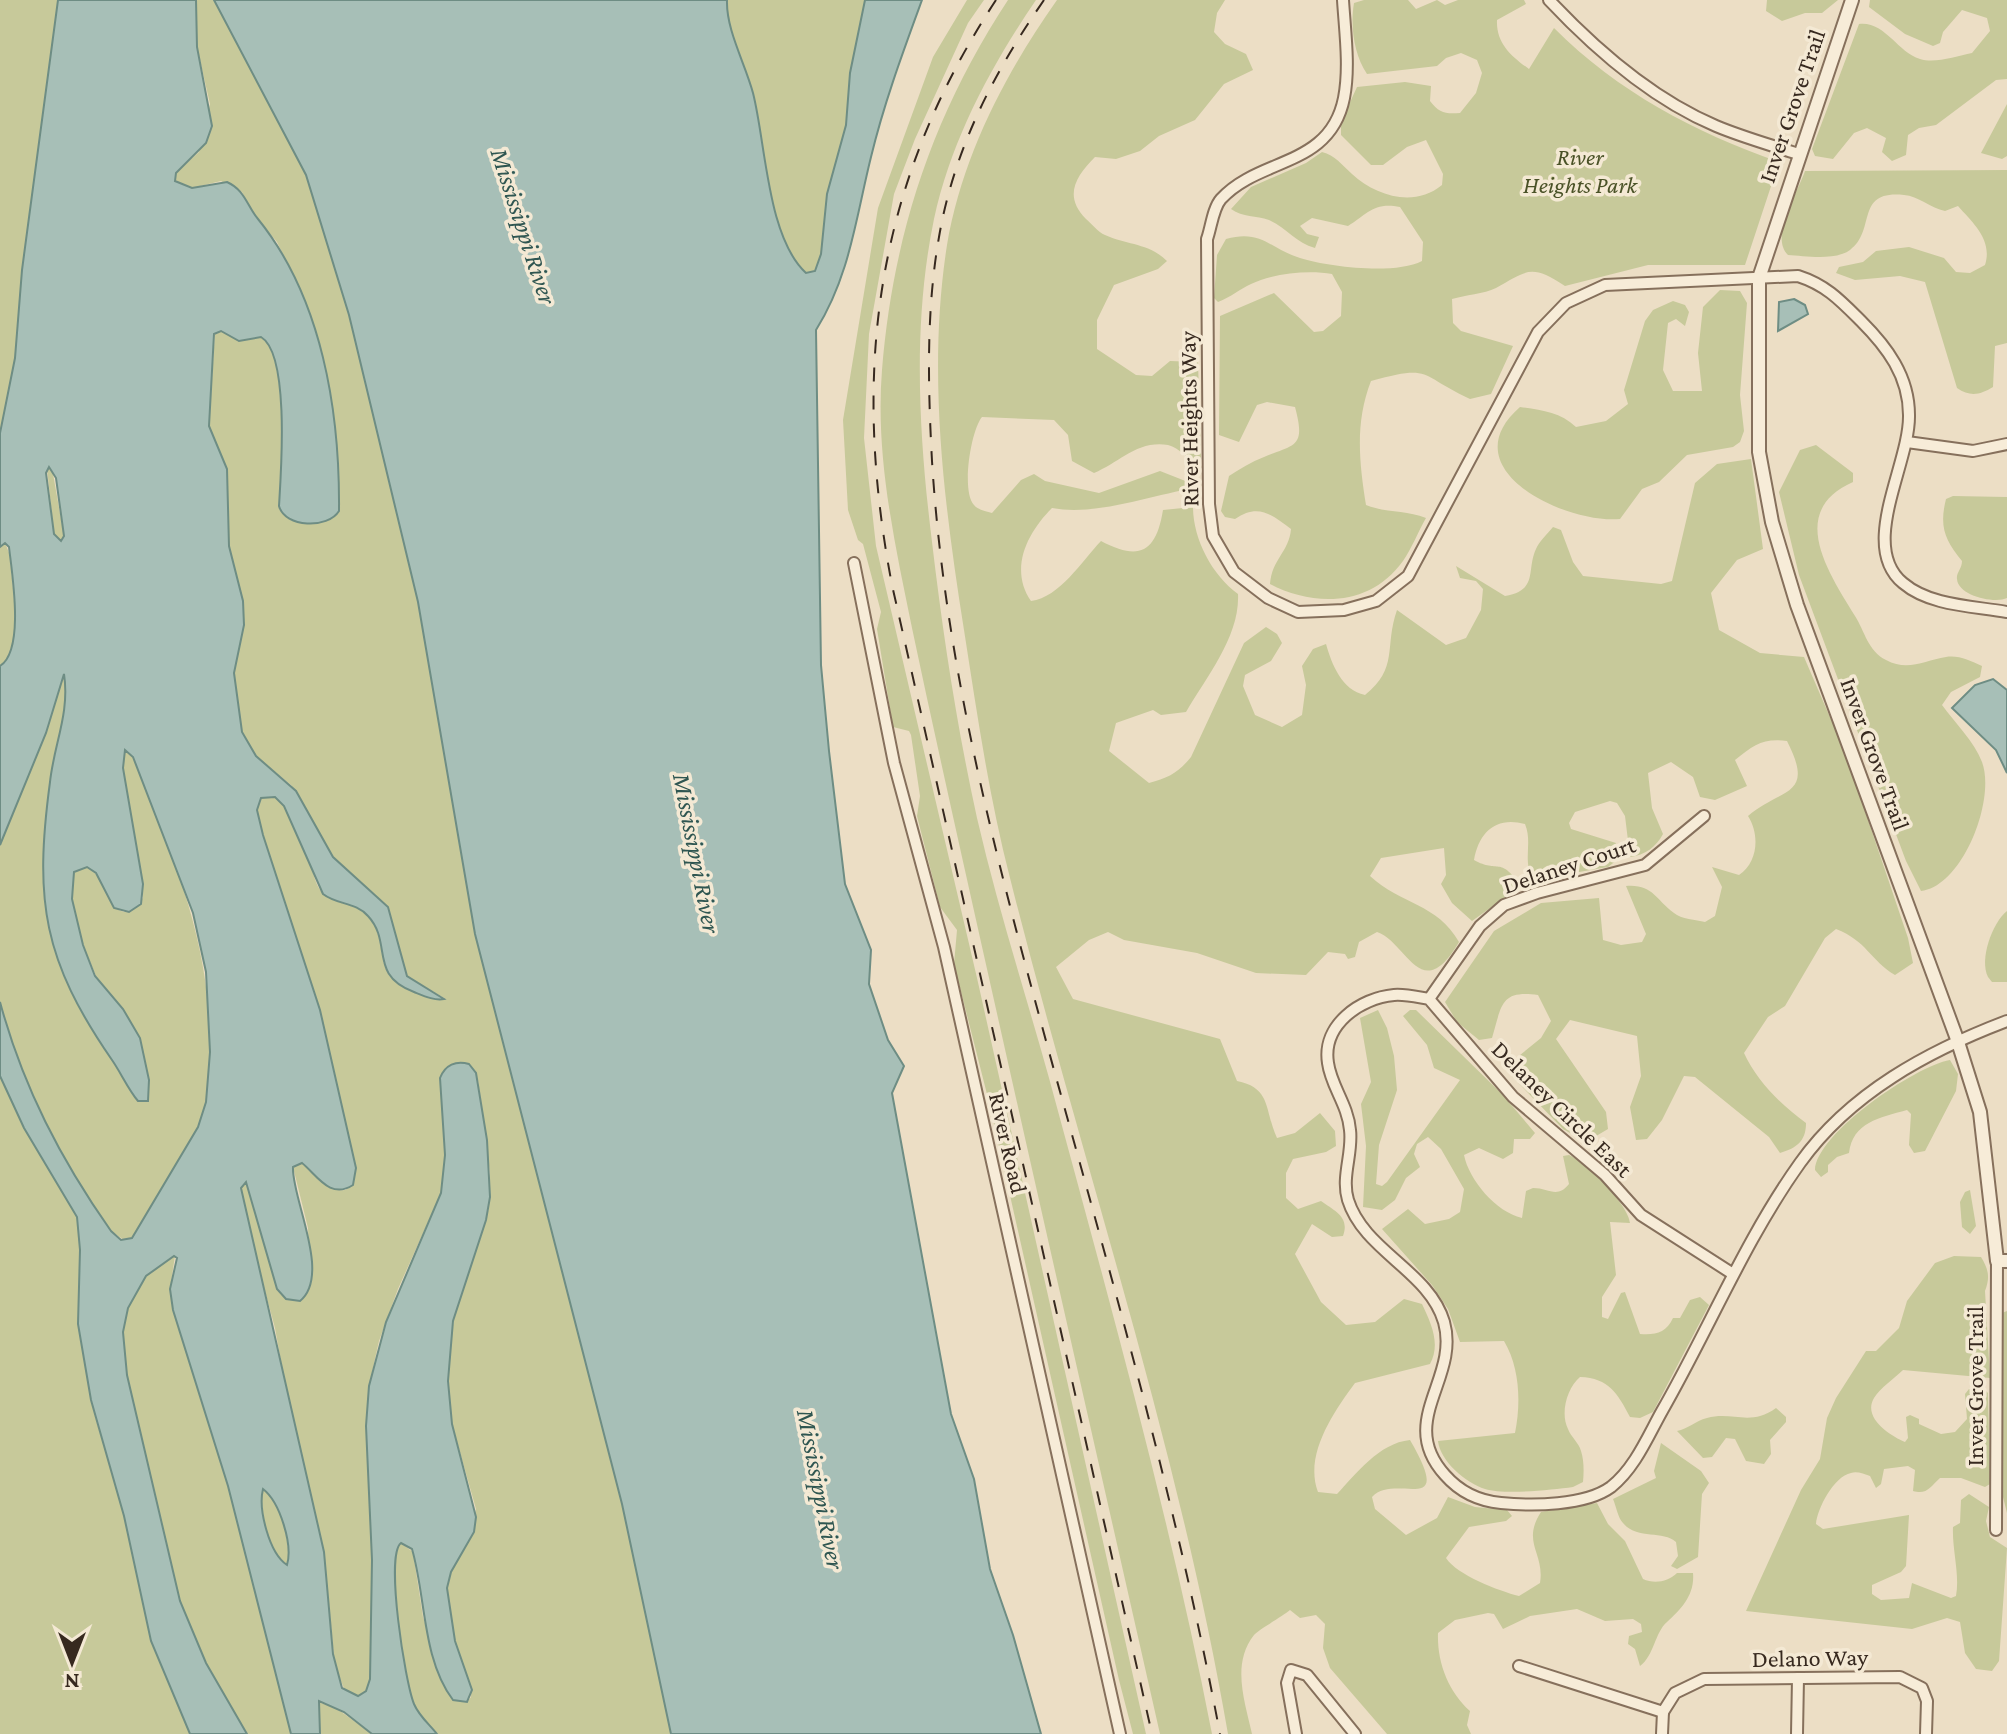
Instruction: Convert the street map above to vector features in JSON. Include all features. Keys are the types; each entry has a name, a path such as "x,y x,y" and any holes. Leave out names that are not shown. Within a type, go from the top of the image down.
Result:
{"street":[{"name":"River Heights Way","path":"1343,0 1346,49 1343,100 1330,129 1309,153 1240,184 1219,201 1207,239 1209,504 1213,536 1234,572 1268,598 1298,612 1344,610 1376,601 1408,576 1538,332 1566,303 1605,285 1798,276 1824,284 1875,335 1893,358 1903,381 1909,413 1907,442 1886,520 1884,542 1888,562 1900,581 1922,597 2007,612"},
{"path":"1549,0 1587,41 1663,98 1716,126 1798,154"},
{"name":"Inver Grove Trail","path":"1852,0 1759,278 1759,452 1772,522 1797,605 1957,1039 1980,1112 2002,1261 1996,1530"},
{"path":"1907,442 1973,451 2007,444"},
{"name":"River Road","path":"854,563 894,763 944,947 1120,1734"},
{"name":"Delaney Court","path":"1429,999 1480,926 1504,905 1537,893 1645,865 1704,816"},
{"path":"1429,999 1397,994 1350,1009 1331,1036 1327,1062 1345,1105 1351,1132 1346,1168 1348,1200 1364,1228 1428,1293 1444,1321 1447,1351 1423,1426 1432,1461 1452,1483 1476,1498 1502,1503 1573,1500 1610,1488 1630,1468 1686,1369 1733,1274 1800,1162 1848,1109 1907,1066 1957,1039 2007,1021"},
{"name":"Delaney Circle East","path":"1429,999 1513,1097 1605,1175 1641,1215 1733,1274"},
{"path":"1519,1666 1663,1712 1662,1734"},
{"path":"1296,1734 1287,1683 1291,1670 1307,1675 1355,1734"},
{"name":"Delano Way","path":"1663,1712 1675,1693 1704,1679 1900,1677 1922,1688 1927,1701 1926,1734"},
{"path":"1797,1734 1798,1678"}],"green space":[{"path":"0,0 58,0 22,270 15,358 0,433"},
{"path":"196,0 214,0 306,175 349,315 418,602 475,934 622,1504 671,1734 437,1734 414,1703 402,1646 396,1593 395,1570 401,1543 413,1552 423,1617 448,1693 467,1702 471,1697 455,1641 447,1588 451,1572 470,1539 476,1509 452,1424 448,1381 450,1341 458,1299 489,1208 490,1173 478,1080 446,1068 440,1078 445,1155 441,1193 398,1289 379,1341 369,1386 366,1426 372,1560 370,1679 366,1692 358,1696 346,1693 335,1667 324,1552 290,1412 275,1328 247,1225 241,1185 248,1183 275,1283 286,1299 297,1301 310,1282 308,1228 293,1167 302,1163 321,1181 339,1190 346,1190 356,1168 320,1010 263,835 257,810 261,798 275,797 287,810 301,836 321,891 369,917 376,928 391,977 422,995 444,998 407,976 388,907 333,857 291,785 256,756 242,732 234,673 244,625 243,601 229,546 227,469 209,426 215,332 223,331 241,339 261,337 270,348 276,366 282,416 279,506 290,520 323,522 337,515 339,504 330,392 301,292 277,242 255,216 242,192 221,181 192,188 175,181 176,173 199,152 210,104 197,47"},
{"path":"727,0 865,0 850,73 846,125 827,194 821,254 815,271 806,273 782,236 769,188 753,93 733,35"},
{"path":"967,0 984,0 968,23 915,139 894,194 869,334 864,438 876,546 977,978 1146,1734 1133,1734 1119,1680 989,1102 954,964 957,930 940,907 917,816 920,796 911,735 909,731 893,727 877,629 881,612 863,544 858,540 848,510 843,420 878,208 933,57"},
{"path":"1008,0 1036,0 988,77 962,132 941,190 927,259 920,380 932,542 951,681 977,818 1136,1405 1177,1569 1212,1734 1160,1734 930,714 899,564 884,468 882,370 887,320 907,223 938,131 958,87"},
{"path":"1057,0 1225,0 1217,13 1214,32 1225,44 1246,54 1253,70 1224,84 1195,120 1159,136 1140,151 1116,159 1095,157 1082,171 1075,186 1075,202 1079,211 1100,232 1153,251 1167,261 1158,269 1114,285 1097,320 1097,349 1136,375 1152,376 1170,361 1198,362 1201,460 1192,459 1168,445 1157,444 1138,449 1094,473 1072,461 1068,435 1054,420 982,417 971,447 968,474 970,498 976,507 992,513 1021,480 1034,474 1045,481 1099,493 1160,471 1188,482 1189,489 1120,504 1085,510 1052,508 1035,529 1024,552 1021,576 1031,601 1061,586 1101,541 1126,551 1144,549 1156,536 1163,510 1193,507 1200,544 1212,567 1238,594 1234,625 1228,640 1186,712 1161,715 1153,710 1116,723 1109,751 1149,783 1177,771 1191,757 1244,643 1266,627 1277,634 1282,643 1271,661 1245,675 1243,686 1255,715 1282,727 1302,715 1306,685 1302,666 1313,649 1326,644 1344,682 1365,695 1383,676 1387,666 1397,610 1446,645 1466,638 1481,610 1483,589 1476,581 1460,578 1456,566 1505,596 1516,593 1527,584 1536,549 1553,527 1561,530 1573,562 1583,576 1661,584 1672,581 1695,483 1717,464 1751,459 1763,549 1737,560 1711,593 1719,630 1760,653 1804,657 1845,752 1908,938 1913,963 1895,975 1855,939 1836,929 1825,938 1785,1006 1768,1017 1744,1053 1770,1092 1806,1123 1799,1143 1780,1153 1769,1137 1695,1077 1684,1076 1662,1120 1647,1139 1636,1140 1630,1107 1641,1076 1637,1036 1570,1020 1556,1039 1606,1112 1608,1129 1586,1142 1563,1129 1504,1068 1541,1038 1551,1021 1538,995 1509,998 1501,1009 1492,1038 1479,1040 1457,1022 1445,1002 1494,931 1541,903 1599,898 1603,940 1621,945 1642,942 1646,934 1626,886 1648,890 1681,917 1705,922 1715,916 1722,887 1712,867 1739,875 1745,870 1755,848 1754,831 1748,816 1791,789 1796,782 1795,759 1787,741 1759,744 1735,760 1747,786 1715,800 1700,797 1693,777 1671,762 1648,773 1652,808 1663,834 1653,846 1640,854 1630,857 1625,816 1617,803 1610,801 1575,812 1569,823 1571,829 1616,843 1617,860 1608,867 1533,880 1528,865 1525,824 1506,822 1490,828 1480,841 1474,860 1503,868 1521,886 1472,921 1452,903 1441,884 1446,875 1444,848 1381,858 1370,876 1440,919 1459,942 1446,961 1434,969 1424,970 1415,965 1388,938 1377,932 1359,942 1355,957 1348,959 1345,954 1328,952 1306,975 1256,973 1197,953 1124,940 1108,932 1089,940 1056,967 1073,999 1220,1039 1237,1081 1248,1084 1262,1095 1277,1138 1295,1133 1320,1113 1335,1131 1336,1146 1326,1152 1293,1159 1286,1173 1286,1198 1298,1209 1321,1201 1340,1215 1345,1229 1343,1236 1332,1237 1312,1224 1295,1254 1321,1302 1346,1325 1375,1322 1404,1299 1422,1304 1435,1341 1430,1364 1355,1383 1330,1421 1318,1449 1315,1478 1318,1492 1337,1494 1378,1453 1410,1440 1423,1464 1427,1479 1424,1486 1382,1491 1372,1497 1375,1509 1406,1535 1437,1518 1448,1497 1475,1507 1507,1510 1512,1516 1506,1521 1469,1527 1446,1558 1479,1582 1519,1596 1540,1583 1533,1532 1541,1512 1597,1503 1608,1524 1625,1541 1643,1579 1661,1581 1677,1573 1693,1573 1692,1588 1686,1601 1663,1626 1640,1666 1635,1649 1628,1644 1629,1636 1642,1632 1641,1624 1633,1619 1605,1621 1577,1609 1530,1616 1503,1629 1494,1614 1455,1620 1438,1633 1439,1655 1450,1685 1470,1711 1467,1725 1471,1734 1387,1734 1330,1668 1323,1648 1325,1624 1316,1615 1300,1618 1290,1610 1256,1633 1247,1646 1241,1671 1252,1734 1228,1734 1207,1625 1156,1411 1003,847 974,692 945,486 938,390 941,293 954,212 975,147 1020,56"},
{"name":"River Heights Park","path":"1364,0 1408,0 1416,9 1437,0 1445,5 1458,0 1524,0 1526,4 1497,20 1497,28 1506,48 1529,69 1554,28 1604,72 1659,108 1717,137 1779,162 1745,265 1648,265 1565,286 1544,274 1530,272 1491,290 1452,299 1453,323 1461,331 1513,346 1491,394 1470,399 1432,378 1416,373 1371,381 1362,411 1360,442 1366,505 1426,518 1403,561 1390,576 1358,595 1323,599 1287,592 1270,584 1291,529 1264,512 1251,512 1235,519 1225,517 1221,511 1229,476 1290,446 1298,437 1299,430 1295,407 1267,402 1257,405 1239,442 1219,435 1220,316 1274,293 1314,332 1323,331 1341,316 1342,292 1332,274 1302,273 1260,280 1218,302 1214,298 1217,255 1226,239 1249,236 1300,258 1344,267 1396,268 1422,261 1423,242 1400,207 1377,208 1348,226 1312,218 1300,226 1307,234 1319,237 1315,248 1302,243 1269,220 1231,209 1251,187 1306,163 1322,152 1335,158 1362,182 1384,193 1420,196 1442,185 1443,174 1426,140 1407,147 1383,165 1371,165 1341,135 1341,122 1357,87 1405,82 1431,86 1430,101 1436,108 1446,113 1460,113 1476,93 1482,73 1477,60 1461,53 1446,58 1437,66 1367,74 1356,49 1353,21 1354,3"},
{"path":"1767,0 1838,0 1822,13 1805,13 1782,21 1766,11"},
{"path":"1870,0 2007,0 2007,79 1996,80 1936,125 1919,128 1908,135 1906,155 1892,161 1882,152 1886,138 1867,128 1854,133 1833,159 1815,156 1812,149 1859,24 1876,27 1904,50 1926,60 1972,53 1990,31 1987,18 1962,10 1943,32 1940,43 1933,46 1905,34 1869,7"},
{"path":"2007,104 2007,156 2002,159 1981,153"},
{"path":"2007,170 2007,343 1995,346 1993,387 1984,392 1971,394 1957,388 1925,282 1900,276 1855,280 1836,273 1839,267 1863,262 1876,251 1909,247 1944,258 1956,272 1970,273 1985,265 1984,240 1958,206 1945,211 1909,196 1888,195 1872,205 1858,242 1844,253 1820,257 1788,255 1783,247 1783,226 1805,171"},
{"path":"1720,290 1740,291 1747,303 1740,395 1744,431 1740,442 1733,447 1687,455 1659,482 1642,489 1620,519 1597,518 1545,502 1523,488 1506,471 1498,451 1502,430 1520,407 1557,415 1576,427 1606,421 1628,404 1624,390 1645,321 1653,310 1673,301 1685,305 1689,312 1685,326 1676,319 1668,323 1663,370 1673,391 1702,391 1698,353 1703,307"},
{"path":"1816,445 1853,473 1853,482 1833,494 1822,509 1818,526 1819,543 1834,581 1871,646 1886,660 1902,665 1951,657 1982,666 1980,677 1951,692 1942,705 1969,739 1982,762 1985,778 1980,818 1962,858 1950,874 1936,886 1921,891 1906,861 1799,575 1779,492 1800,450"},
{"path":"47,468 52,468 64,536 61,541 54,534"},
{"path":"1953,496 2007,497 2007,598 1994,600 1978,597 1959,585 1957,577 1962,561 1948,540 1943,518 1946,499"},
{"path":"5,543 10,555 15,615 12,646 8,658 0,666 0,547"},
{"path":"64,674 64,716 52,768 45,822 43,859 50,925 58,957 87,1021 138,1101 145,1102 123,1009 96,976 83,945 72,899 74,872 87,867 98,877 112,903 124,912 143,898 123,768 125,750 133,757 174,859 195,928 208,1000 210,1067 203,1116 184,1157 144,1222 132,1238 124,1240 111,1231 89,1201 48,1131 19,1063 0,1002 0,845 46,733"},
{"path":"2007,911 2007,982 1992,982 1985,961 1988,942 1996,924"},
{"path":"1378,1010 1387,1028 1394,1056 1397,1090 1379,1145 1376,1184 1382,1186 1387,1182 1460,1080 1434,1068 1427,1045 1403,1016 1410,1010 1416,1010 1502,1094 1535,1133 1530,1139 1514,1139 1513,1153 1503,1159 1479,1148 1464,1155 1472,1175 1485,1194 1512,1215 1522,1218 1526,1191 1533,1188 1557,1192 1569,1184 1563,1156 1569,1155 1596,1175 1628,1215 1630,1223 1610,1222 1616,1275 1602,1297 1602,1317 1608,1319 1621,1293 1625,1292 1640,1334 1651,1334 1664,1330 1673,1318 1680,1318 1690,1300 1700,1297 1709,1305 1653,1412 1640,1418 1630,1417 1617,1394 1605,1384 1580,1377 1575,1382 1566,1401 1565,1416 1569,1432 1581,1451 1584,1474 1583,1482 1573,1487 1516,1492 1485,1489 1455,1470 1440,1449 1438,1441 1515,1433 1518,1410 1516,1374 1504,1341 1460,1342 1448,1309 1432,1285 1382,1229 1408,1209 1425,1224 1449,1219 1460,1212 1464,1189 1441,1149 1428,1137 1417,1144 1414,1154 1420,1167 1406,1178 1395,1200 1382,1210 1363,1207 1366,1146 1361,1104 1371,1082 1360,1018"},
{"path":"1950,1060 1958,1074 1956,1091 1925,1151 1914,1153 1909,1145 1911,1114 1907,1110 1877,1119 1862,1128 1851,1143 1849,1153 1837,1157 1821,1177 1815,1170 1820,1155 1849,1121 1892,1088 1934,1065"},
{"path":"0,1076 24,1128 77,1217 80,1250 78,1324 95,1416 124,1516 151,1641 190,1734 0,1734"},
{"path":"1970,1190 1976,1226 1970,1234 1962,1227 1960,1202 1965,1192"},
{"path":"175,1256 170,1289 173,1310 228,1486 291,1734 247,1734 194,1638 164,1546 127,1388 122,1341 125,1315 140,1283 156,1266"},
{"path":"1954,1256 1981,1257 1987,1270 1985,1291 1990,1378 1903,1370 1874,1398 1872,1412 1886,1431 1905,1442 1908,1438 1906,1417 1910,1415 1919,1419 1919,1424 1941,1434 1955,1432 1967,1419 1965,1394 1969,1389 1984,1389 1988,1393 1990,1484 1985,1487 1961,1478 1940,1478 1928,1489 1918,1492 1913,1491 1915,1470 1908,1466 1884,1469 1881,1484 1876,1488 1870,1476 1853,1472 1833,1486 1823,1502 1816,1524 1823,1529 1909,1515 1906,1566 1901,1572 1872,1585 1872,1594 1881,1600 1909,1598 1912,1583 1951,1598 1956,1596 1957,1588 1953,1527 1960,1523 1961,1500 1969,1494 1989,1507 1986,1521 1990,1537 2007,1548 1999,1661 1992,1671 1976,1669 1965,1653 1960,1622 1947,1618 1912,1629 1746,1611 1801,1490 1820,1459 1827,1418 1836,1398 1866,1351 1876,1351 1899,1328 1907,1301 1935,1263"},
{"path":"2007,1311 2007,1513 2001,1489 2002,1313"},
{"path":"1776,1408 1786,1417 1786,1422 1770,1440 1771,1454 1764,1464 1746,1461 1735,1439 1726,1438 1712,1457 1703,1458 1677,1431 1707,1418 1758,1417"},
{"path":"1661,1443 1701,1471 1709,1483 1702,1494 1698,1557 1677,1569 1671,1566 1678,1556 1676,1542 1671,1538 1629,1528 1620,1518 1613,1499 1656,1478 1654,1471"},
{"path":"262,1489 274,1502 283,1523 288,1546 287,1565 270,1541 262,1509"},
{"path":"318,1702 336,1708 372,1734 320,1734"}],"water":[{"path":"58,0 196,0 197,47 212,126 206,143 176,173 175,181 192,188 227,182 233,185 280,250 312,320 331,395 336,434 339,511 334,517 317,523 307,524 289,519 279,506 282,416 276,366 270,348 261,337 239,341 221,331 214,334 209,426 227,469 229,546 243,601 244,625 234,673 242,732 256,756 296,791 333,857 388,907 407,976 444,999 433,999 414,992 391,977 375,926 368,916 358,908 323,894 284,806 275,797 261,798 257,810 263,835 320,1010 356,1168 353,1185 337,1190 324,1184 302,1163 293,1167 308,1236 312,1273 309,1289 300,1301 286,1299 277,1289 246,1182 241,1188 324,1552 333,1654 342,1688 358,1696 366,1691 370,1679 372,1560 366,1426 369,1386 386,1322 441,1193 445,1155 440,1078 452,1065 469,1064 476,1073 487,1140 490,1197 486,1220 453,1321 448,1381 452,1424 476,1517 474,1532 451,1572 447,1588 455,1641 472,1690 467,1702 453,1700 435,1666 412,1549 401,1543 395,1570 398,1620 410,1691 419,1712 437,1734 372,1734 344,1712 319,1701 320,1734 291,1734 228,1486 173,1310 170,1289 177,1258 174,1256 146,1276 128,1308 123,1332 127,1375 180,1601 206,1663 247,1734 190,1734 151,1641 124,1516 91,1400 78,1324 80,1250 77,1217 24,1128 0,1076 0,1002 20,1064 45,1122 93,1204 121,1240 132,1238 198,1127 206,1102 210,1052 206,972 193,913 133,757 125,750 123,768 143,884 141,904 129,912 114,908 96,873 87,867 74,872 72,899 83,945 95,976 123,1009 140,1038 149,1080 148,1101 138,1101 71,991 49,928 44,896 45,824 65,702 64,674 46,733 0,845 0,666 8,657 12,644 15,611 9,547 5,543 0,547 0,433 15,358 22,270","holes":["49,467 56,478 64,536 61,541 54,534 46,473","263,1489 275,1504 284,1524 287,1565 275,1551 266,1530"]},
{"name":"Mississippi River","path":"214,0 727,0 733,35 753,93 776,214 793,257 806,273 815,271 821,254 827,194 846,125 850,73 865,0 922,0 882,117 851,246 837,289 816,330 821,665 845,884 871,950 869,984 888,1040 904,1066 892,1093 951,1414 974,1479 990,1569 1013,1635 1041,1734 671,1734 622,1504 475,934 418,602 349,315 306,175"},
{"path":"1794,299 1805,305 1808,314 1778,331 1779,302"},
{"path":"1993,679 2007,690 2007,773 1996,750 1952,708 1975,685"}],"railway":[{"path":"996,0 955,69 923,139 899,210 883,281 875,354 874,429 880,506 892,585 1152,1734"},
{"path":"1044,0 978,112 955,173 939,237 932,293 929,377 939,539 949,616 977,769 1034,995 1144,1400 1185,1567 1220,1734"}]}
